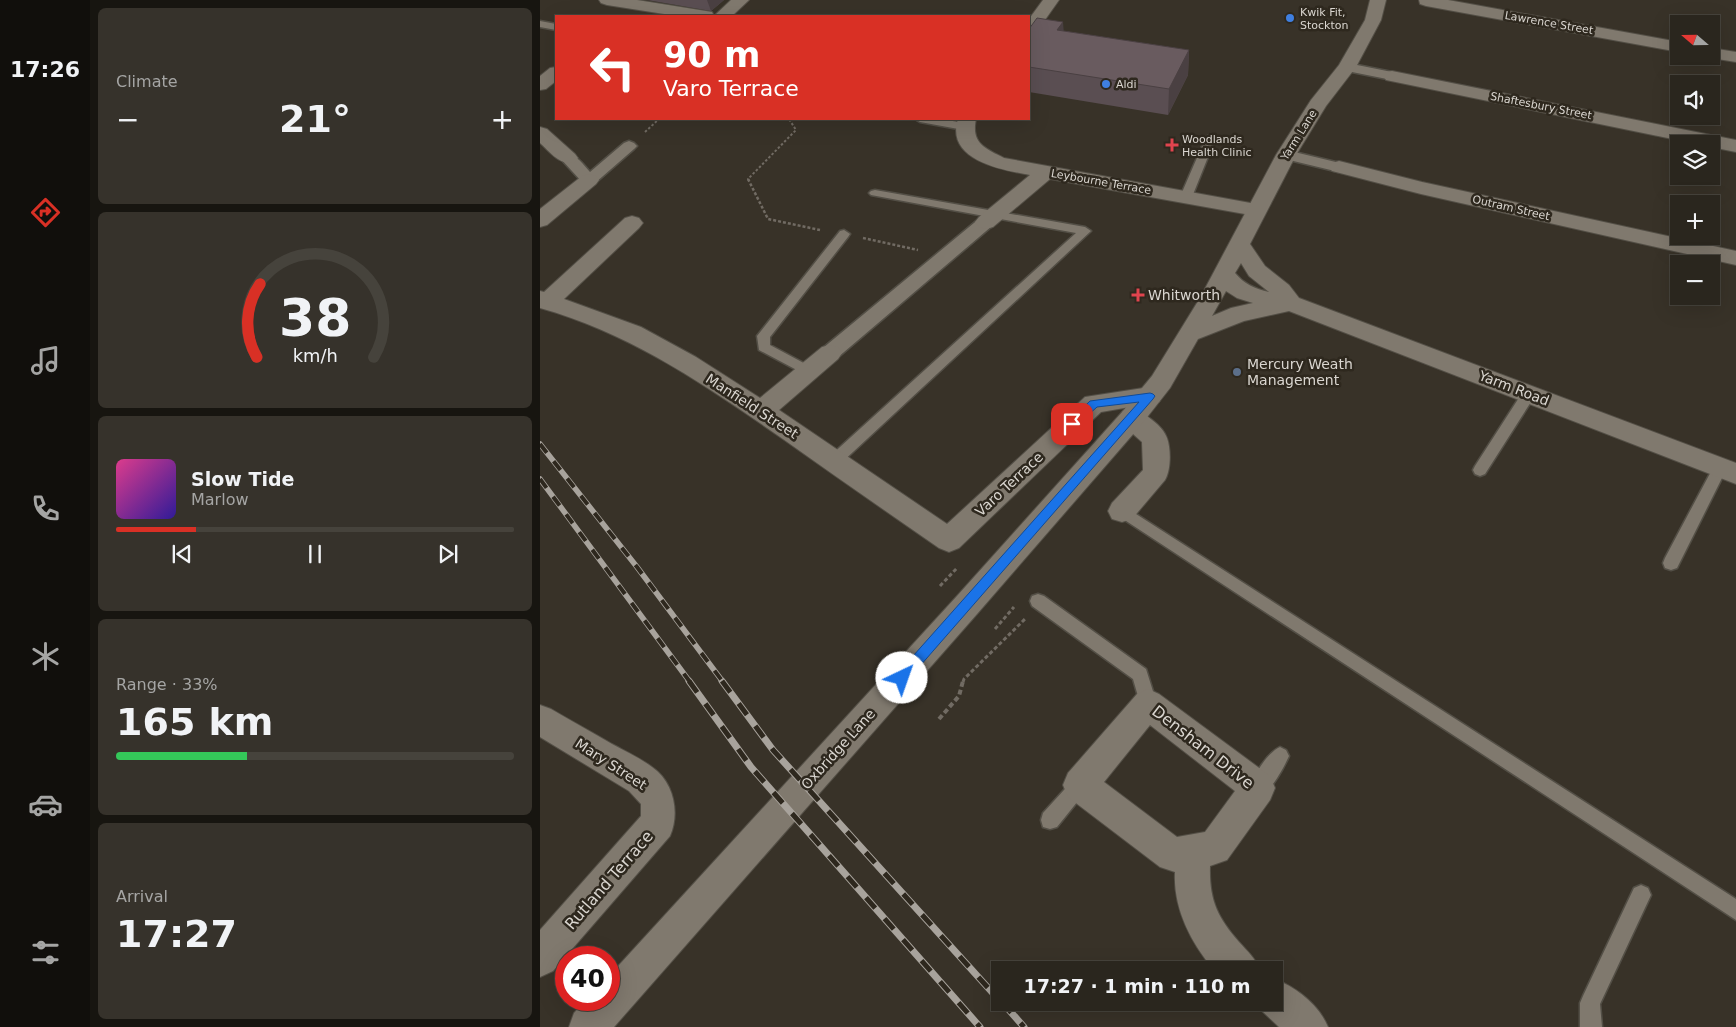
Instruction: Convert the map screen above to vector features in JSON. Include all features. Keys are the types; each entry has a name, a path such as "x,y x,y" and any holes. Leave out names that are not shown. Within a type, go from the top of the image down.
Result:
{"street":[{"path":"607,0 700,15"},
{"path":"723,15 741,0"},
{"path":"1030,29 1051,0"},
{"name":"Yarm Lane","path":"1224,274 1286,155 1318,104 1347,67 1373,20 1378,0"},
{"name":"Lawrence Street","path":"1423,0 1670,45"},
{"path":"1720,55 1736,58"},
{"path":"540,65 555,68"},
{"name":"Shaftesbury Street","path":"1347,67 1736,146"},
{"path":"540,84 555,73"},
{"name":"Leybourne Terrace","path":"965,123 967,141 978,153 998,162 1256,210"},
{"path":"540,133 589,180"},
{"path":"540,220 629,146"},
{"name":"Outram Street","path":"1286,155 1339,166 1421,188 1736,258"},
{"path":"761,411 1046,172"},
{"path":"543,301 632,223"},
{"name":"Yarm Road","path":"1239,243 1257,271 1281,290 1291,303"},
{"name":"Yarm Road","path":"1224,274 1232,286 1250,296 1291,303 1728,471"},
{"name":"Oxbridge Lane","path":"588,1027 1141,407 1161,382 1224,274"},
{"name":"Manfield Street","path":"543,301 632,333 687,363 761,411 949,540"},
{"path":"1191,333 1238,314 1291,303"},
{"name":"Varo Terrace","path":"949,540 1094,404 1141,407"},
{"path":"1122,511 1156,473 1155,439 1141,407"},
{"name":"Densham Drive","path":"1148,704 1258,788 1215,848 1172,855 1080,785 1148,704"},
{"name":"Mary Street","path":"540,720 641,779 654,792 659,810 658,824"},
{"name":"Rutland Terrace","path":"540,958 658,824"},
{"path":"1194,851 1193,895 1206,930 1232,961"},
{"path":"1283,1005 1309,1027"}],"lane":[{"path":"540,24 555,27"},
{"path":"931,120 965,123"},
{"path":"1186,197 1211,137"},
{"path":"834,461 1085,231 990,219 875,193"},
{"path":"808,371 764,346 763,336 844,234"},
{"path":"1480,470 1529,394"},
{"path":"1671,563 1728,471"},
{"path":"1122,511 1736,910"},
{"path":"1035,606 1140,674 1148,704"},
{"path":"1258,788 1280,756"},
{"path":"1050,820 1080,785"},
{"path":"1591,1027 1590,1003 1641,895"}],"path":[{"path":"790,120 796,130 748,179 768,219 946,256"},
{"path":"940,586 956,568"},
{"path":"995,629 1019,602"},
{"path":"939,719 959,696 964,679 1035,606"}],"building":[{"path":"1037,18 1063,22 1057,30 1189,50 1169,89 1030,67 1030,28"}],"railway":[{"path":"540,444 637,567 723,682"},
{"path":"540,479 690,682"},
{"path":"689,681 751,767 980,1027"},
{"path":"722,681 773,750 991,991"},
{"path":"1010,1011 1024,1027"}],"place":[{"name":"Kwik Fit, Stockton","path":"1290,18"},
{"name":"Aldi","path":"1106,84"},
{"name":"Woodlands Health Clinic","path":"1172,145"},
{"name":"Whitworth","path":"1138,295"},
{"name":"Mercury Weath Management","path":"1237,372"}],"route":[{"path":"902,678 1150,396 1094,404 1072,424"}]}
